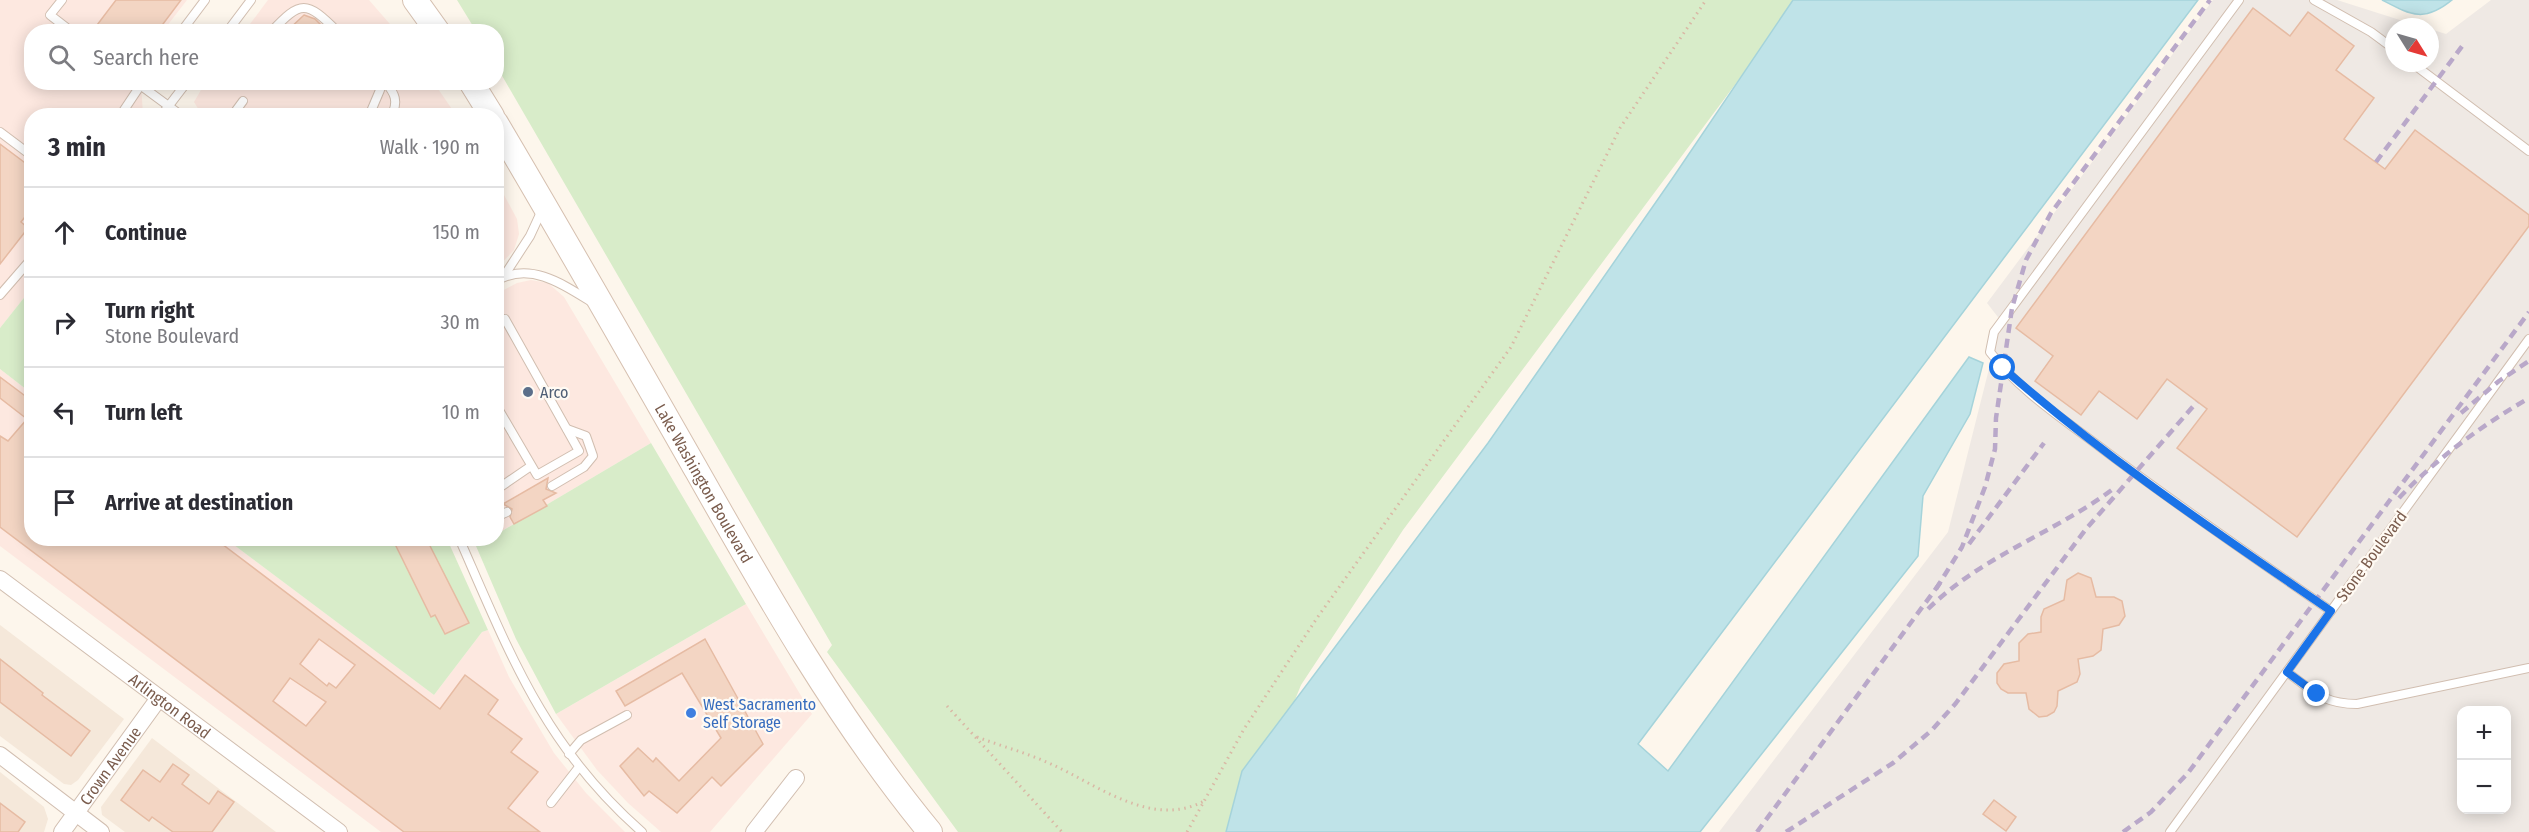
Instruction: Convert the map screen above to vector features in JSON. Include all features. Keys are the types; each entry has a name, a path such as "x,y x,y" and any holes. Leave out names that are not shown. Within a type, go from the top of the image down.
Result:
{"main road":[{"path":"415,0 432,24"},
{"path":"476,90 487,108"},
{"name":"Lake Washington Boulevard","path":"504,136 726,522 834,704 883,775 930,832"}],"street":[{"name":"Arlington Road","path":"0,579 339,832"},
{"name":"Crown Avenue","path":"62,832 159,698"},
{"path":"0,755 101,832"},
{"path":"754,832 796,778"}],"lane":[{"path":"62,0 50,15 62,24"},
{"path":"187,24 205,0"},
{"path":"233,24 251,0"},
{"path":"2239,0 1994,332 1990,352 2003,368 2044,404 2135,473 2331,611"},
{"path":"2314,0 2385,42"},
{"path":"277,24 288,10 300,3 312,5 331,24"},
{"path":"2424,72 2529,151"},
{"path":"125,108 135,90"},
{"path":"147,90 168,107 181,90"},
{"path":"372,108 377,90"},
{"path":"390,90 395,98 394,108"},
{"path":"238,108 243,101"},
{"path":"0,132 24,150"},
{"path":"504,273 539,219 544,203"},
{"path":"0,295 24,267"},
{"path":"504,277 516,271 550,278 606,311"},
{"path":"504,320 579,451 537,476 504,419"},
{"name":"Stone Boulevard","path":"2170,832 2529,339"},
{"path":"552,486 584,467 593,456 586,436 567,429"},
{"path":"504,485 531,466"},
{"path":"463,546 523,682 579,767 642,832"},
{"path":"2287,672 2317,694 2337,704 2357,704 2529,668"},
{"path":"569,754 580,740 627,715"},
{"path":"551,803 579,767"}],"path":[{"path":"1187,832 1244,729 1317,618 1511,347 1620,128 1706,0"},
{"path":"947,706 1062,832"},
{"path":"976,737 1050,763 1098,789 1142,806 1178,811 1194,807 1207,799"}],"shaded area":[{"path":"0,0 187,0 168,24 24,24 24,90 141,90 143,108 24,108 24,298 0,328"},
{"path":"268,0 369,0 390,24 250,24"},
{"path":"2213,0 2337,0 2394,18 2385,18 2385,72 2439,72 2439,32 2446,34 2491,0 2529,0 2529,832 1719,832 1948,532 2001,321 1987,303"},
{"path":"201,90 439,90 451,108 198,108 194,102"},
{"path":"504,195 517,219 519,234 514,250 504,261"},
{"path":"531,280 548,283 564,297 651,443 504,530 504,290 517,283"},
{"path":"0,369 24,388 24,546 235,546 434,695 482,632 488,630 509,677 554,753 586,793 625,832 381,832 0,546"},
{"path":"746,604 812,714 710,832 661,832 628,803 597,770 556,714"},
{"path":"0,625 124,719 78,780 71,785 64,784 0,736"},
{"path":"152,738 276,832 125,832 102,815 101,807"},
{"path":"0,772 44,807 48,819 44,832 0,832"}],"green space":[{"path":"457,0 1798,0 1403,530 1301,685 1252,806 1230,832 958,832 827,652 832,645 504,79 504,24 472,24"},
{"path":"24,298 24,388 0,369 0,328"},
{"path":"651,443 746,604 556,714 516,639 476,546 504,546 504,530"},
{"path":"235,546 450,546 488,630 482,632 434,695"}],"water":[{"path":"1793,0 2198,0 1638,744 1668,771 1969,357 1983,363 1970,414 1923,496 1918,556 1700,832 1226,832 1242,771 1488,443 1672,179"},
{"path":"2382,0 2452,0 2433,12 2417,14 2401,10"}],"building":[{"path":"116,0 181,0 163,24 98,24"},
{"path":"2253,8 2290,36 2308,12 2354,46 2336,70 2374,98 2344,139 2385,169 2415,130 2529,215 2529,226 2297,537 2177,448 2207,409 2167,379 2137,419 2099,391 2081,415 2035,381 2053,356 2016,328"},
{"path":"304,15 315,19 320,24 294,24"},
{"path":"0,144 24,162 24,218 21,222 24,225 24,233 0,264"},
{"path":"0,377 24,395 24,417 0,398"},
{"path":"24,422 24,545 0,527 0,436 8,441"},
{"path":"548,478 546,489 556,493 543,500 547,506 514,524 510,517 512,509 504,503"},
{"path":"25,546 225,546 440,709 465,675 498,700 488,714 522,739 511,752 538,772 508,808 540,832 404,832","holes":["319,639 355,665 336,688 329,683 327,686 300,664","290,678 326,702 306,726 273,701"]},
{"path":"396,546 430,546 469,623 445,634 435,615 431,617"},
{"path":"2078,573 2091,578 2096,597 2114,597 2122,601 2125,616 2119,625 2103,629 2101,650 2093,656 2078,659 2080,674 2077,682 2058,691 2057,706 2054,712 2039,717 2029,709 2026,693 2008,693 2001,689 1997,683 1997,673 2004,664 2019,661 2019,643 2028,634 2041,632 2041,617 2044,609 2064,600 2067,580"},
{"path":"705,639 763,744 721,786 712,777 677,813 649,791 644,796 620,766 638,748 653,762 656,758 679,781 721,738 682,673 625,706 616,691"},
{"path":"0,659 43,693 42,695 90,731 71,756 0,702"},
{"path":"173,764 189,775 182,784 209,804 218,791 234,802 212,832 173,832 152,817 149,821 121,800 143,770 160,782"},
{"path":"1994,800 2016,817 2006,831 1983,814"},
{"path":"0,803 25,822 18,832 0,832"}],"railway":[{"path":"1936,589 1962,547 1985,487 1995,449 1996,418 2012,308 2026,260 2051,213 2210,0"},
{"path":"2376,162 2463,45"},
{"path":"2123,832 2151,812 2188,773 2529,312"},
{"path":"2461,413 2499,381 2529,361"},
{"path":"2399,498 2429,469 2460,444 2529,398"},
{"path":"1786,832 1893,763 1932,730 1956,703 2086,529 2197,402"},
{"path":"1969,544 2044,443"},
{"path":"1928,609 1971,574 2067,519 2113,489"},
{"path":"1757,832 1940,583"}],"place":[{"name":"Arco","path":"528,392"},
{"name":"West Sacramento Self Storage","path":"691,713"}],"route":[{"path":"2003,368 2044,404 2135,473 2331,611 2287,672 2317,694"}]}
